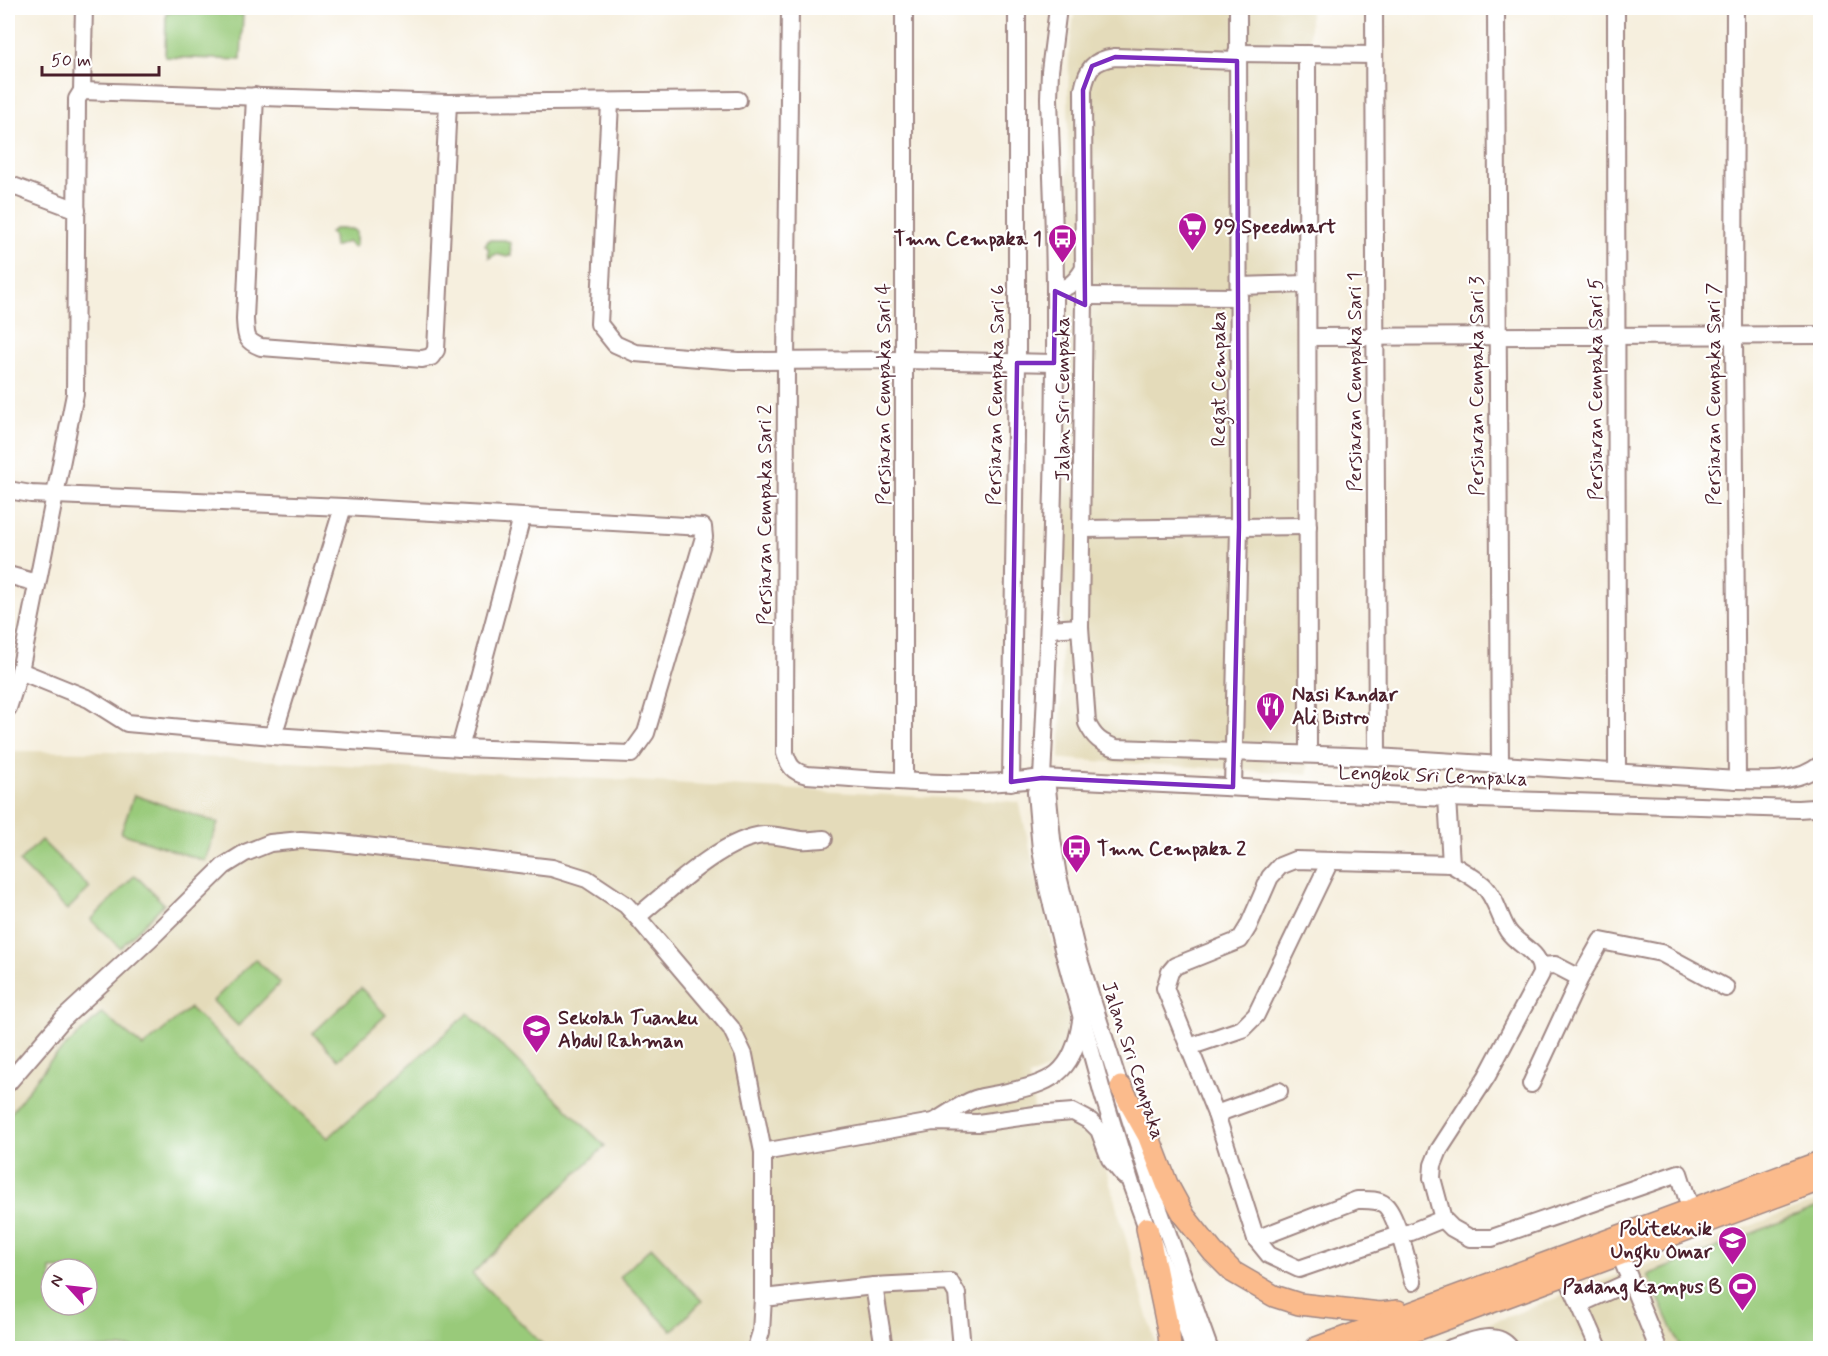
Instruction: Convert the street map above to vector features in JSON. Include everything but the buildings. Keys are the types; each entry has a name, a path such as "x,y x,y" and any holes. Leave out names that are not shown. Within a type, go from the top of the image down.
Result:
{"main road":[{"path":"1121,1087 1148,1135 1167,1184 1185,1217 1213,1252 1233,1272 1274,1296 1299,1304 1380,1313 1427,1307"},
{"path":"1694,1218 1821,1162"},
{"path":"1368,1348 1563,1266 1694,1218 1821,1180"},
{"path":"1147,1228 1170,1348"},
{"path":"1316,1348 1427,1307 1563,1266"}],"street":[{"path":"8,708 20,671 75,394 77,99 82,91 84,8"},
{"name":"Persiaran Cempaka Sari 2","path":"790,8 785,753 789,765 796,772 807,775 904,781 1011,783 1042,778"},
{"name":"Persiaran Cempaka Sari 4","path":"904,8 904,781"},
{"name":"Persiaran Cempaka Sari 6","path":"1011,783 1017,363 1017,8"},
{"name":"Jalan Sri Cempaka","path":"1058,8 1049,98 1055,291 1049,629 1042,778 1036,792 1041,850 1054,915 1102,1091 1131,1184 1178,1302 1193,1348"},
{"name":"Regat Cempaka","path":"1233,787 1239,527 1238,8"},
{"name":"Persiaran Cempaka Sari 1","path":"1374,8 1377,757"},
{"name":"Persiaran Cempaka Sari 3","path":"1496,8 1500,765"},
{"name":"Persiaran Cempaka Sari 5","path":"1616,8 1617,771"},
{"name":"Persiaran Cempaka Sari 7","path":"1735,8 1734,336 1737,780"},
{"path":"1307,54 1308,754"},
{"name":"Jalan Sri Cempaka","path":"1374,55 1115,57 1101,59 1092,66 1085,78 1083,90 1084,296 1080,627 1087,723 1093,735 1103,744 1116,748 1377,757 1737,780 1782,780 1800,777 1821,765"},
{"path":"82,91 447,103 738,100"},
{"path":"255,96 244,320 246,337 250,343 261,347 422,359 431,357 436,350 447,103"},
{"path":"610,103 598,324 615,344 635,353 738,361 904,360 1054,363"},
{"path":"8,184 77,210"},
{"path":"1055,291 1076,282 1083,270"},
{"path":"1084,296 1240,291 1308,284"},
{"path":"1055,291 1077,304 1083,316"},
{"path":"1308,337 1821,335"},
{"path":"8,490 55,495 343,507 703,527 704,537 646,733 631,754 460,748 273,736 127,723 89,699 20,671"},
{"path":"273,736 343,507"},
{"path":"460,748 522,517"},
{"path":"1082,529 1308,526"},
{"path":"8,575 37,583"},
{"path":"1049,629 1080,627"},
{"name":"Jalan Sri Cempaka","path":"1042,778 1047,788 1052,839 1077,953 1160,1212 1209,1348"},
{"name":"Lengkok Sri Cempaka","path":"1042,778 1447,798 1798,809 1821,804"},
{"path":"1447,798 1451,864"},
{"path":"637,917 717,853 738,842 762,835 803,840 824,839"},
{"path":"8,1083 63,1019 224,867 245,853 270,843 301,840 332,842 552,868 587,879 626,905 637,917 731,1028 744,1055 763,1152 763,1298 761,1332 756,1348"},
{"path":"1443,1219 1299,1269 1269,1255 1256,1239 1216,1114 1165,988 1170,972 1175,966 1240,940 1270,877 1280,866 1295,860 1451,864 1484,886 1501,913 1508,930 1517,942 1532,952 1541,966 1541,974 1487,1076 1439,1150 1433,1165 1432,1178 1443,1219 1452,1228 1470,1238 1492,1238 1679,1173 1694,1218"},
{"path":"1189,1047 1242,1029 1256,1015 1330,861"},
{"path":"1530,1084 1580,978 1601,941 1661,953 1726,988"},
{"path":"1541,966 1555,965 1580,978"},
{"path":"933,1122 975,1099 1041,1084 1060,1071 1070,1057 1079,1037 1082,1016"},
{"path":"1216,1114 1279,1091"},
{"path":"763,1152 933,1122 978,1123 1074,1112 1090,1121 1099,1130 1110,1159 1131,1184"},
{"path":"1256,1239 1358,1200 1371,1200 1384,1204 1393,1214 1413,1282"},
{"path":"1617,1246 1658,1348"},
{"path":"1563,1266 1599,1348"},
{"path":"1580,1304 1631,1281"},
{"path":"763,1298 874,1286 950,1282 957,1294 962,1348"},
{"path":"874,1286 884,1348"},
{"path":"1451,1348 1494,1337 1504,1347"}],"highlighted area":[{"path":"1115,57 1237,61 1239,527 1233,787 1042,778 1011,782 1017,363 1054,363 1055,291 1085,305 1083,90 1092,66"}],"shaded area":[{"path":"1075,8 1310,8 1308,774 1060,759 1069,52"},
{"name":"Sekolah Tuanku Abdul Rahman","path":"8,751 111,752 1019,802 1069,1013 1069,1047 1064,1058 1049,1069 1029,1077 1036,1119 1053,1118 1074,1122 1088,1129 1098,1141 1157,1348 8,1348"},
{"name":"Politeknik Ungku Omar","path":"1820,1200 1820,1348 1419,1348 1469,1331"}],"green space":[{"path":"166,12 243,14 241,60 165,57"},
{"path":"334,229 356,231 356,245 353,247 347,242 334,247 333,236 330,233"},
{"path":"489,240 505,240 510,243 511,255 507,257 496,254 489,258 488,248 485,245"},
{"path":"134,795 218,823 205,861 121,833"},
{"path":"41,840 90,888 67,910 19,862"},
{"path":"135,875 164,904 120,948 91,920"},
{"path":"255,959 280,983 238,1026 213,1001"},
{"path":"361,988 386,1015 338,1060 313,1033"},
{"path":"190,1008 328,1138 468,1013 605,1146 472,1274 546,1348 8,1348 8,1117 50,1061 102,1013 143,1047"},
{"name":"Padang Kampus B","path":"1820,1206 1820,1348 1681,1348 1648,1275"},
{"path":"651,1247 702,1301 672,1331 620,1277"}],"place":[{"name":"99 Speedmart","path":"1193,252"},
{"name":"Tmn Cempaka 1","path":"1063,264"},
{"name":"Nasi Kandar Ali Bistro","path":"1271,732"},
{"name":"Tmn Cempaka 2","path":"1076,874"},
{"name":"Sekolah Tuanku Abdul Rahman","path":"537,1054"},
{"name":"Politeknik Ungku Omar","path":"1733,1266"},
{"name":"Padang Kampus B","path":"1743,1312"}]}
